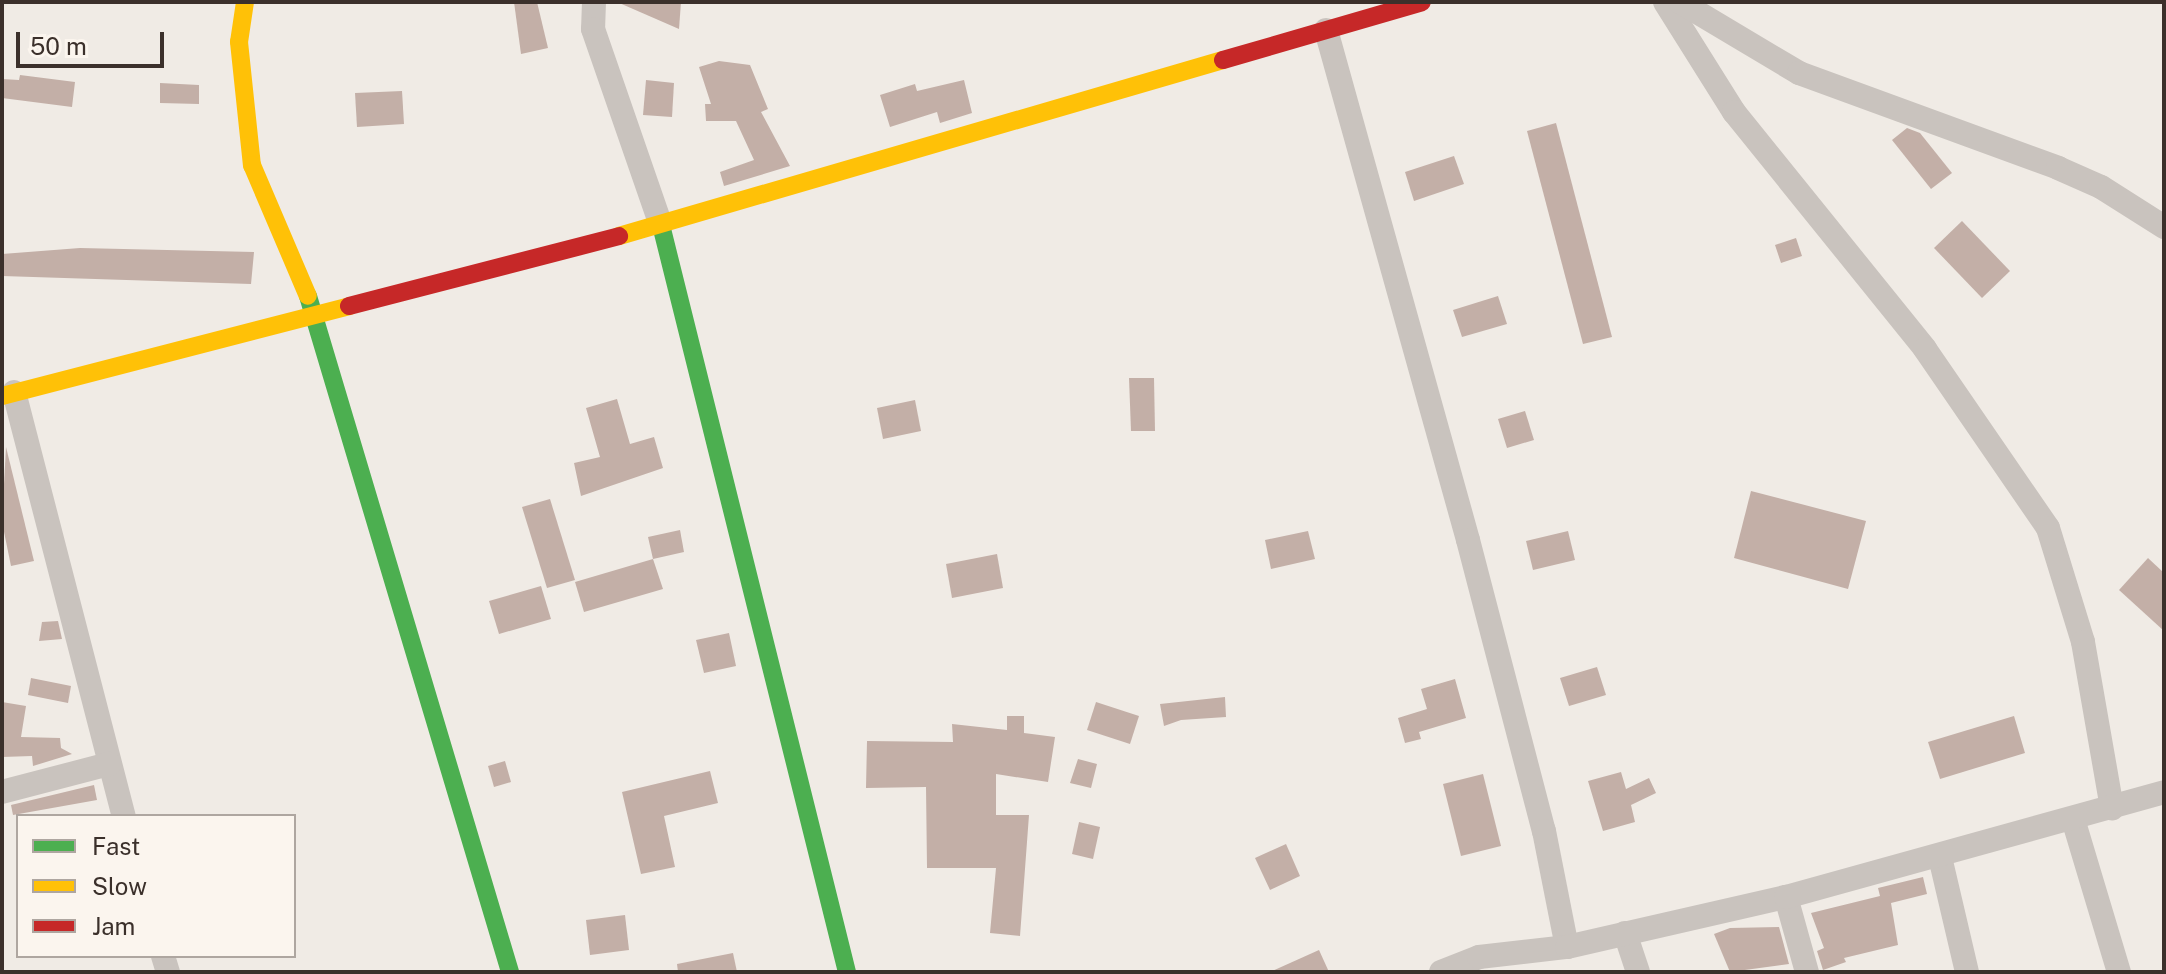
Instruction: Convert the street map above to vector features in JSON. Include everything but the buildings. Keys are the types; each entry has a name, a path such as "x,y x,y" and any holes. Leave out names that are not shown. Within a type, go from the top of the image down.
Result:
{"street":[{"path":"245,2 239,42 252,165 316,314 510,972"},
{"path":"594,2 593,29 661,225 847,972"},
{"path":"123,814 8,394 661,225 1422,2"},
{"path":"1665,2 1734,112 1925,349 2048,528 2083,642 2112,808"},
{"path":"1680,2 1799,73 2058,168 2101,187 2164,227"},
{"path":"1326,30 1504,678 1544,831 1567,947"},
{"path":"2,792 109,764"},
{"path":"1441,972 1479,957 1567,947 1786,897 1940,857 2164,792"},
{"path":"2073,819 2119,972"},
{"path":"1940,857 1967,972"},
{"path":"1786,897 1807,972"},
{"path":"1625,933 1638,972"}],"traffic: fast":[{"path":"661,225 847,972"},
{"path":"308,296 510,972"}],"traffic: slow":[{"path":"245,2 239,42 252,165 308,296"},
{"path":"619,236 1223,60"},
{"path":"2,396 349,306"}],"traffic: jam":[{"path":"1223,60 1422,2"},
{"path":"349,306 619,236"}]}
